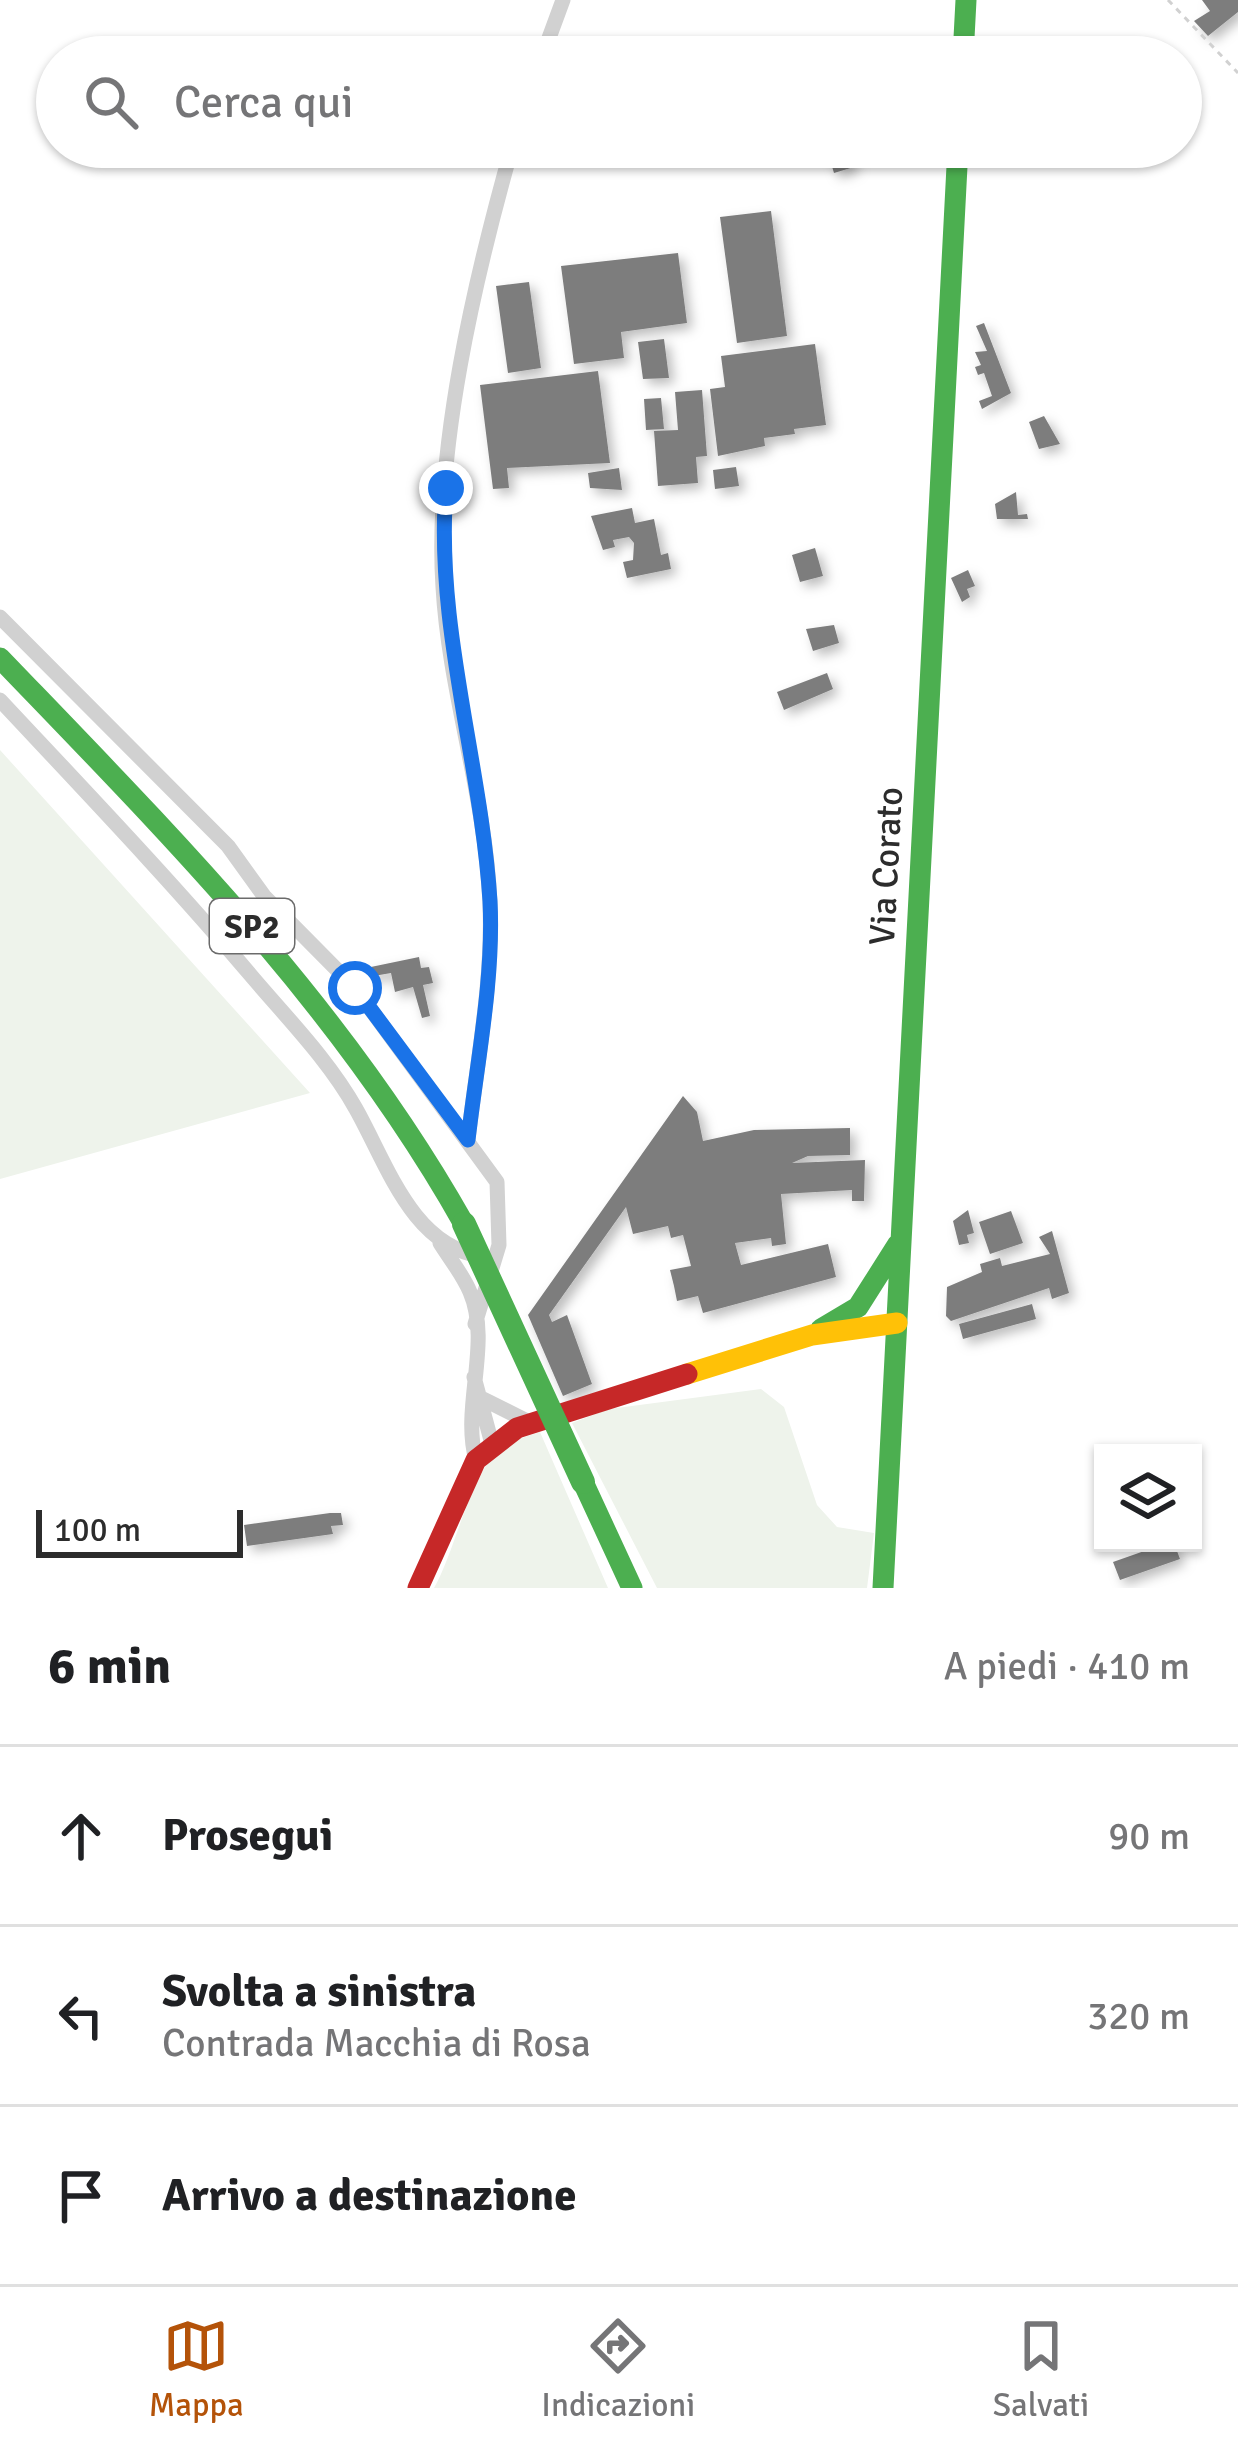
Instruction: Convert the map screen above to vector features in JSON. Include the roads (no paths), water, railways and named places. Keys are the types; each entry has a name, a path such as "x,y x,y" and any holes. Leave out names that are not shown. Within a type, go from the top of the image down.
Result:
{"main road":[{"path":"964,36 966,0"},
{"name":"Via Corato","path":"883,1588 957,168"},
{"name":"SP2","path":"0,658 316,997 416,1134 464,1224 632,1588"},
{"path":"812,1335 858,1307 901,1238"},
{"path":"858,1307 875,1307 897,1323"},
{"path":"418,1588 484,1452 530,1424 812,1335 897,1323"},
{"path":"596,1509 648,1588"},
{"path":"615,1550 622,1588"}],"street":[{"path":"549,36 562,0"},
{"path":"468,1140 490,904 478,796 442,591 442,538 476,274 506,168"},
{"path":"0,617 228,846 264,896 355,988 497,1183 499,1245 476,1324"},
{"path":"0,700 176,887 349,1096 410,1208 472,1294 476,1324 470,1437 484,1452"},
{"path":"440,1244 480,1257 499,1245"},
{"path":"473,1374 483,1399 484,1452"},
{"path":"483,1399 530,1424"}]}
